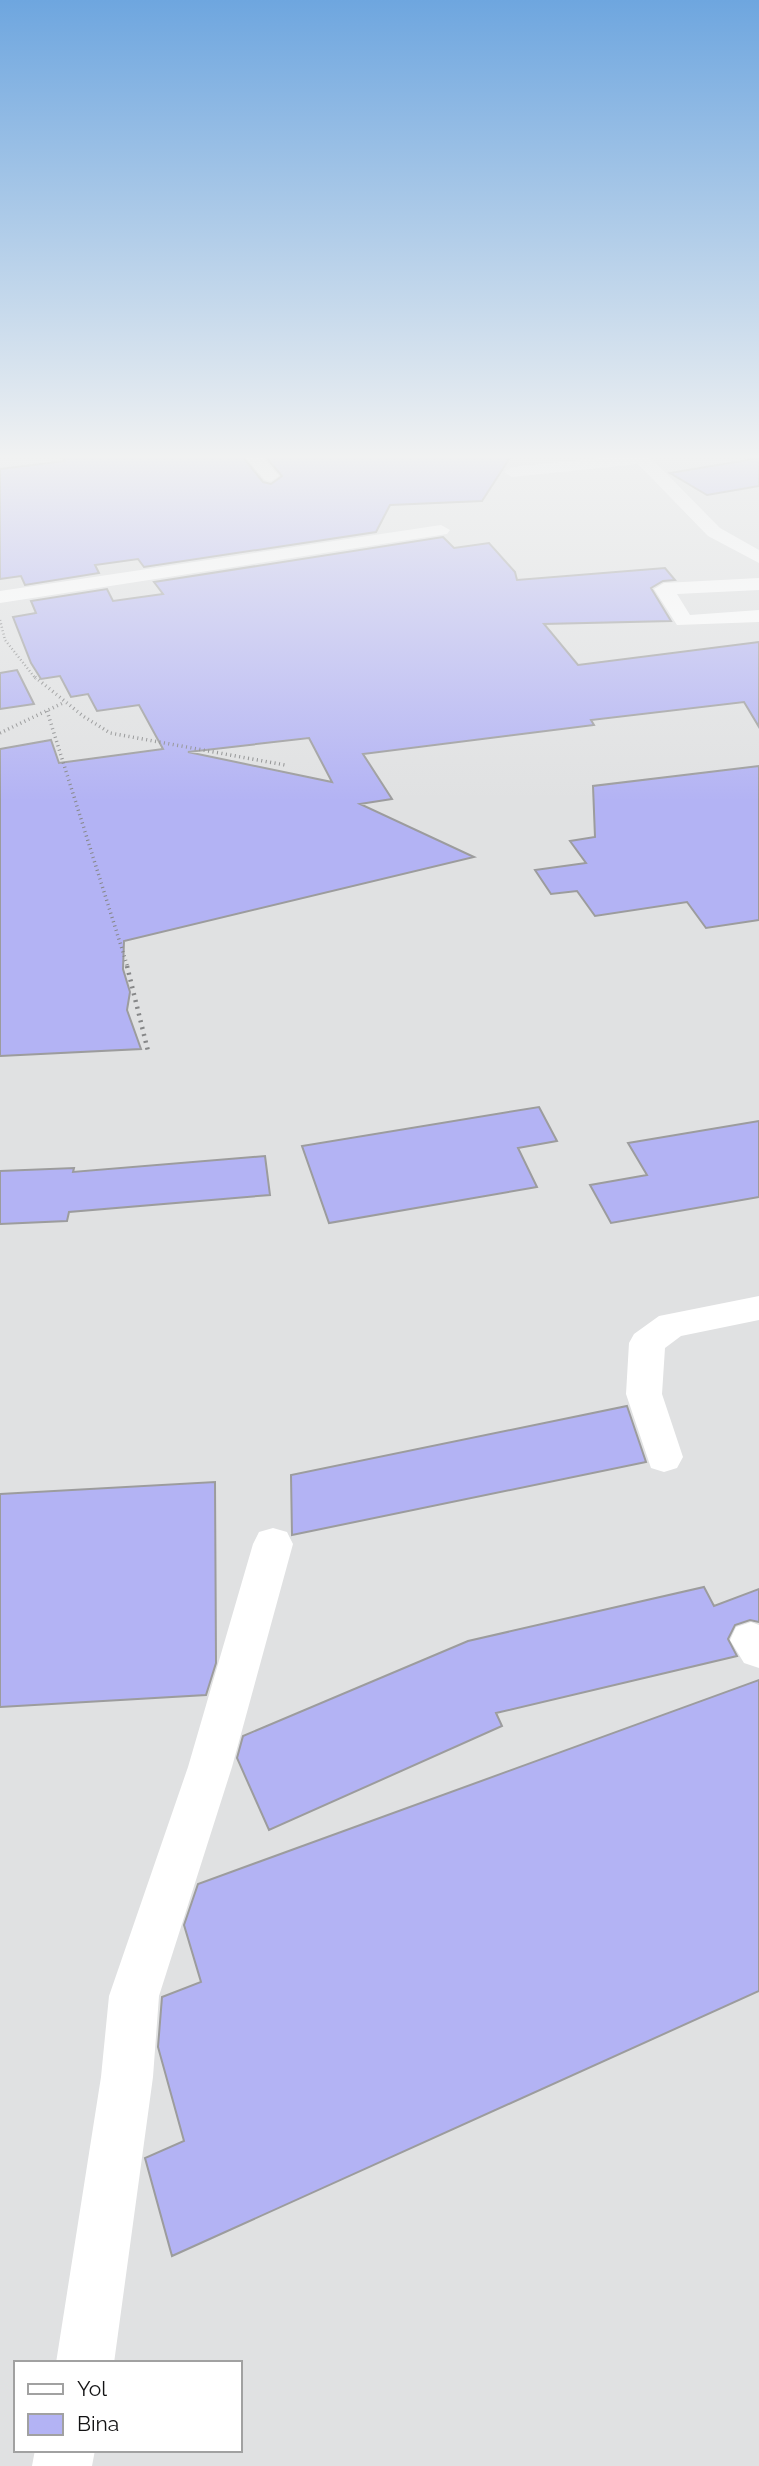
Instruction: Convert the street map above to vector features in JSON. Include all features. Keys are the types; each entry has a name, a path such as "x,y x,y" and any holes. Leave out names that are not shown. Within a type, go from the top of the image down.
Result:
{"street":[{"path":"0,597 171,571"},
{"path":"759,583 664,589 684,621 759,617"},
{"path":"664,1457 644,1394 648,1343 671,1325 759,1308"},
{"path":"85,2361 127,2077 134,1996 210,1767 274,1544"}],"path":[{"path":"0,620 5,640 20,662 65,702 110,733 285,765"},
{"path":"0,733 65,702"},
{"path":"47,711 122,945 148,1051"}],"building":[{"path":"0,571 99,573 25,585 21,576 0,579"},
{"path":"224,571 514,571 517,580 627,571 668,571 675,580 663,581 651,588 671,621 544,624 578,665 759,642 759,727 744,702 591,720 594,725 363,754 392,799 360,804 474,857 124,941 123,969 130,992 127,1010 141,1049 0,1056 0,749 51,740 59,763 163,749 139,705 97,711 88,694 71,697 60,676 41,679 31,663 13,617 36,613 31,601 107,589 113,601 163,594 154,582","holes":["309,738 332,782 188,752"]},
{"path":"17,670 34,704 0,709 0,673"},
{"path":"759,766 759,920 706,928 687,902 595,916 577,891 551,894 535,870 586,863 570,841 595,837 593,786"},
{"path":"539,1107 557,1141 518,1148 537,1187 329,1223 302,1146"},
{"path":"759,1121 759,1197 611,1223 590,1185 647,1175 628,1143"},
{"path":"265,1156 270,1195 69,1212 67,1221 0,1224 0,1171 74,1168 73,1172"},
{"path":"627,1406 646,1462 292,1535 291,1475"},
{"path":"215,1482 216,1663 206,1695 0,1707 0,1494"},
{"path":"704,1587 714,1606 759,1589 759,1622 750,1620 735,1625 728,1639 737,1656 496,1713 502,1726 269,1830 237,1758 243,1736 468,1641"},
{"path":"759,1680 759,1991 172,2256 145,2158 184,2141 158,2047 162,1997 201,1982 184,1925 198,1884"}]}
